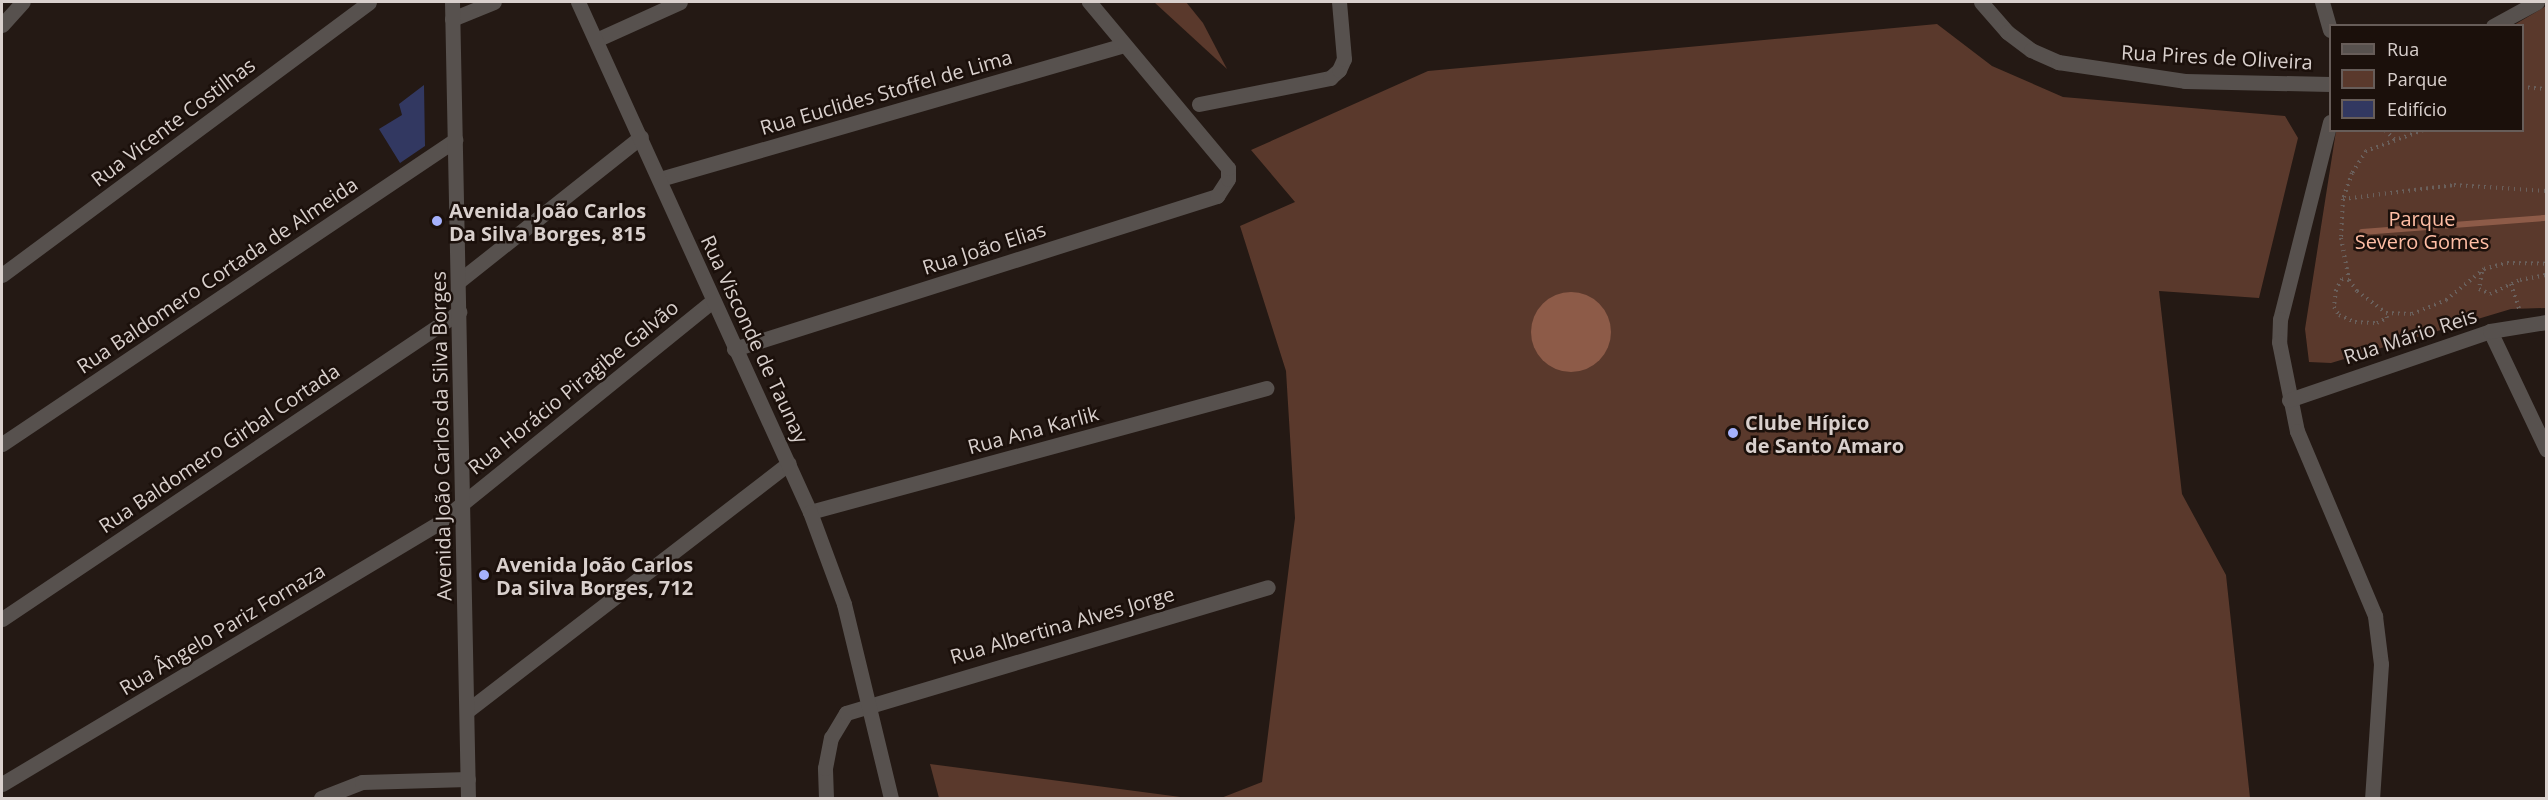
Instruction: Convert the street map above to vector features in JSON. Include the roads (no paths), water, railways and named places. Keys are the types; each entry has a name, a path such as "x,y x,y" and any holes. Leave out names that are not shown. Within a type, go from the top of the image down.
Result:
{"street":[{"path":"2,25 23,2"},
{"name":"Rua Vicente Costilhas","path":"2,275 369,2"},
{"name":"Avenida João Carlos da Silva Borges","path":"452,2 468,798"},
{"path":"452,19 494,2"},
{"name":"Rua Visconde de Taunay","path":"578,2 660,179 711,301 789,463 810,512 844,604 891,798"},
{"path":"596,40 680,2"},
{"path":"1089,2 1124,45"},
{"path":"1199,104 1330,78 1339,70 1344,59 1339,2"},
{"name":"Rua Pires de Oliveira","path":"1981,2 2007,32 2031,50 2058,62 2185,81 2329,84"},
{"path":"2322,2 2329,24"},
{"path":"2497,24 2537,2"},
{"name":"Rua João Elias","path":"734,349 1217,196 1228,179 1228,168 1124,45"},
{"name":"Rua Euclides Stoffel de Lima","path":"660,179 1124,45"},
{"path":"2329,130 2280,319 2279,342 2289,399 2310,463 2375,616 2381,664 2372,798"},
{"path":"459,281 641,137"},
{"name":"Rua Baldomero Cortada de Almeida","path":"2,444 455,140"},
{"name":"Rua Horácio Piragibe Galvão","path":"462,507 711,301"},
{"name":"Rua Baldomero Girbal Cortada","path":"2,619 459,312"},
{"name":"Rua Mário Reis","path":"2289,399 2490,331 2547,322"},
{"path":"2490,331 2547,449"},
{"name":"Rua Ana Karlik","path":"810,512 1266,388"},
{"path":"467,711 789,463"},
{"name":"Rua Ângelo Pariz Fornaza","path":"2,784 462,507"},
{"name":"Rua Albertina Alves Jorge","path":"868,704 1268,587"},
{"path":"826,798 825,768 838,721 846,713 868,704"},
{"path":"321,798 362,782 468,779"}],"waterway":[{"path":"2362,232 2546,218"}],"place":[{"name":"Avenida João Carlos Da Silva Borges, 815","path":"437,221"},
{"name":"Clube Hípico de Santo Amaro","path":"1733,433"},
{"name":"Avenida João Carlos Da Silva Borges, 712","path":"484,575"}],"park label":[{"name":"Parque Severo Gomes","path":"2422,230"}]}
